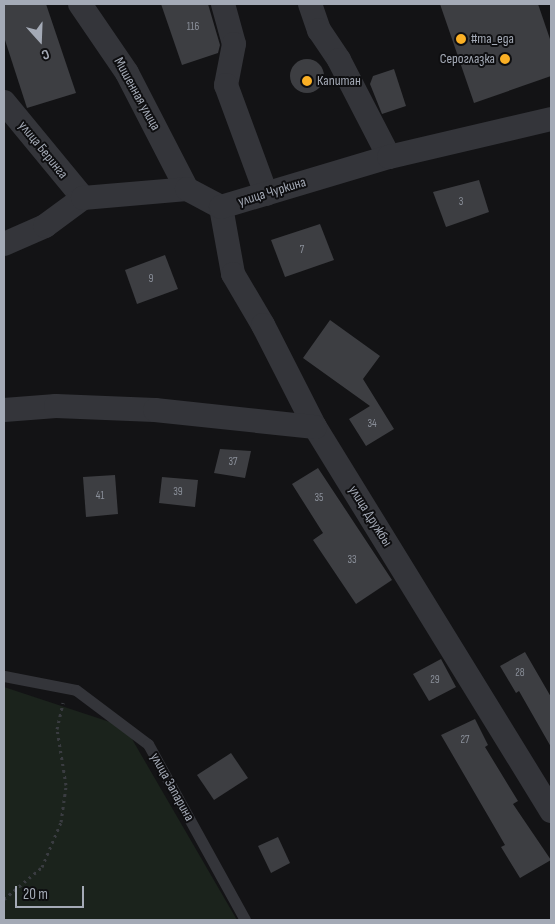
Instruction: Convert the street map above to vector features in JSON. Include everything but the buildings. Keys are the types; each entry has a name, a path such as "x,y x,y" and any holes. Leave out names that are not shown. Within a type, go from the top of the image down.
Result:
{"street":[{"name":"Мишенная улица","path":"80,4 127,73 187,189"},
{"path":"223,4 234,44 226,85 266,194"},
{"path":"310,4 319,30 339,60 389,157"},
{"name":"улица Беринга","path":"4,102 83,198"},
{"name":"улица Чуркина","path":"187,189 221,207 389,157 551,118"},
{"path":"4,244 45,226 83,198 187,189"},
{"name":"улица Дружбы","path":"221,207 233,274 263,325 315,427 551,811"},
{"path":"4,410 56,406 155,410 315,427"}],"lane":[{"name":"улица Запарина","path":"4,676 76,690 148,744 246,920"}],"path":[{"path":"4,898 42,866 47,859 61,822 66,785 57,729 67,688"}],"shaded area":[{"path":"4,687 125,727 237,920 4,920"}],"place":[{"name":"#та_еда","path":"461,39"},
{"name":"Сероглазка","path":"505,59"},
{"name":"Капитан","path":"307,81"}]}
